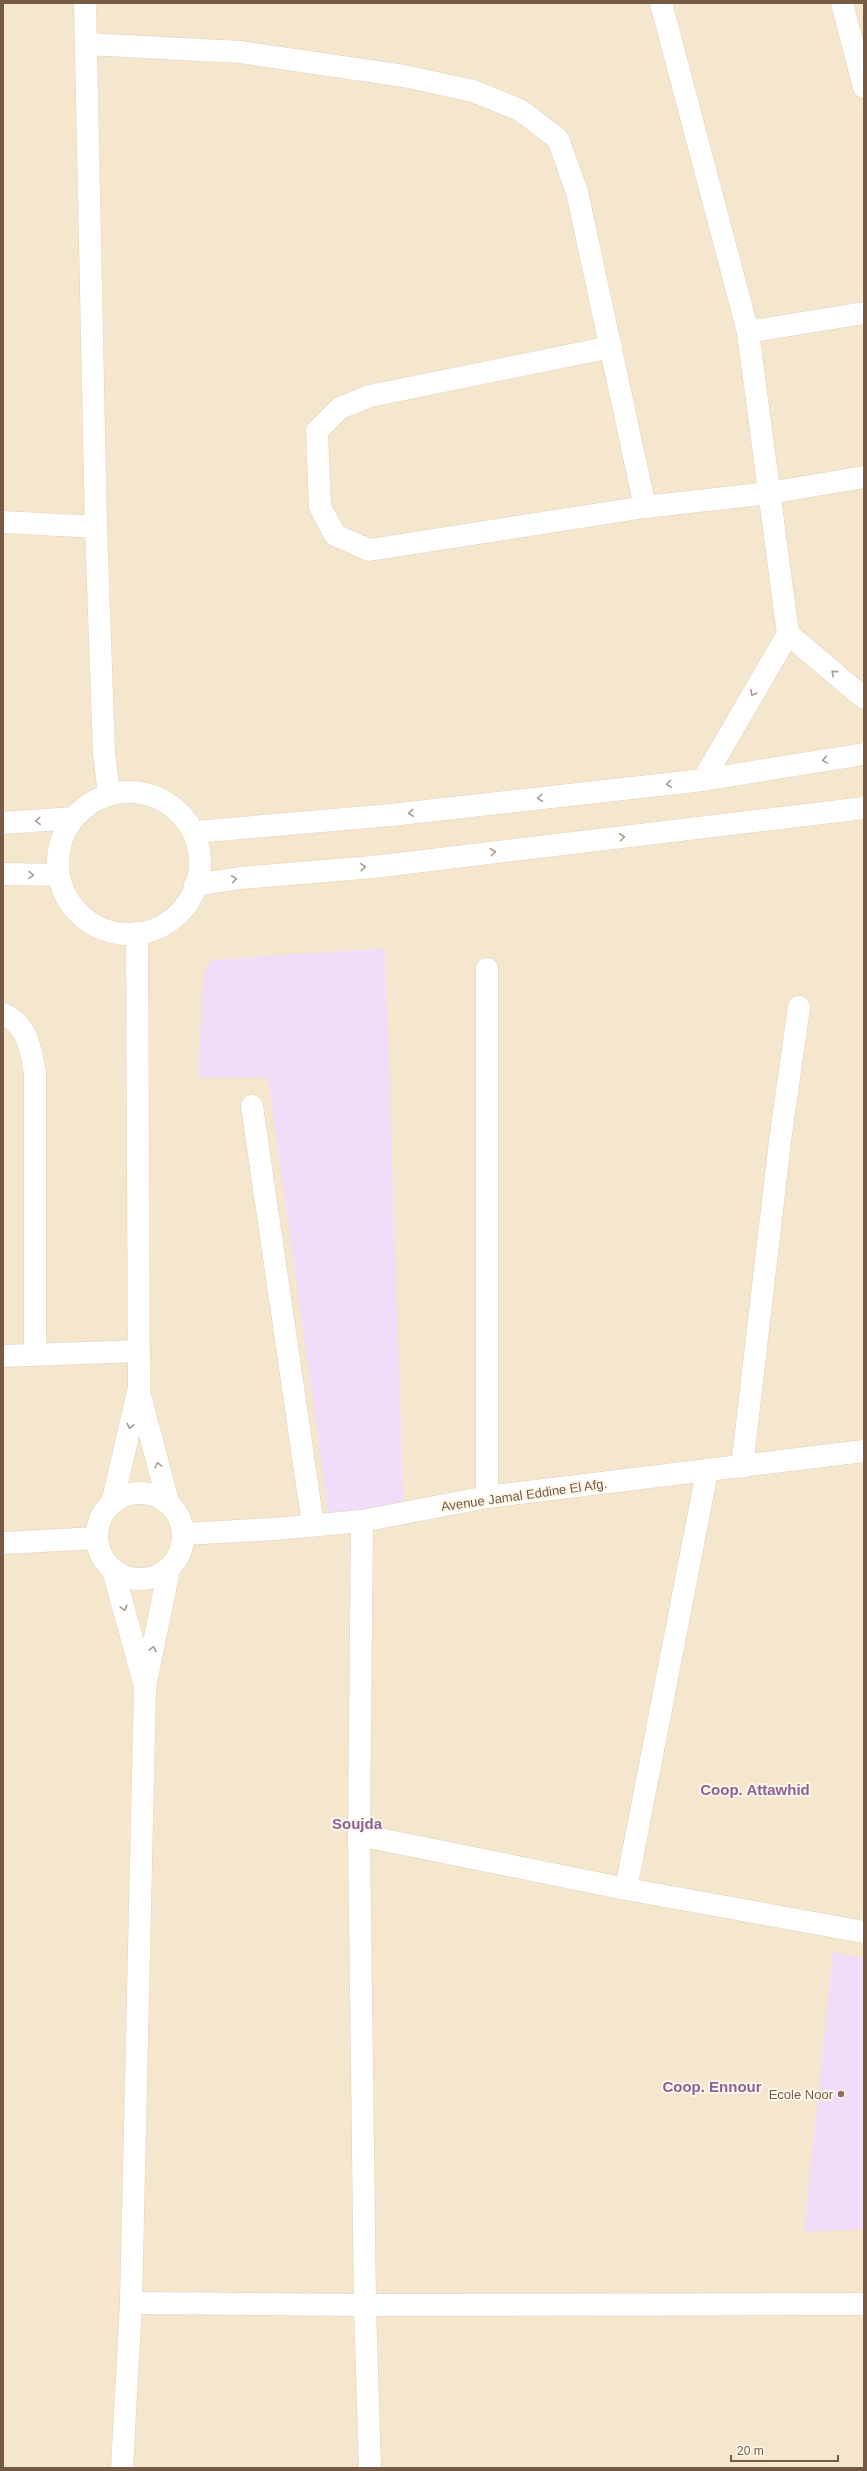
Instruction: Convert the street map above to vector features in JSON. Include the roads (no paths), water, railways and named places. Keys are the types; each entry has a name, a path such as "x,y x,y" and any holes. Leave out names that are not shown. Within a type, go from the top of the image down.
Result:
{"street":[{"path":"85,3 96,527 104,753 109,794"},
{"path":"661,3 748,332 788,634 703,780"},
{"path":"842,3 864,87"},
{"path":"86,44 240,52 396,75 473,91 520,110 558,139 577,192 645,507"},
{"path":"748,332 864,313"},
{"path":"611,347 370,396 340,408 317,431 320,507 335,535 369,550 645,507 769,492 864,477"},
{"path":"3,522 96,527"},
{"path":"788,634 864,698"},
{"path":"195,832 391,815 703,780 864,754"},
{"path":"109,794 147,794 165,802 181,815 195,832 200,850 200,870 185,908 170,921 152,930 137,933 112,932 93,924 77,911 66,894 59,875 58,855 64,836 74,818 89,804 109,794"},
{"path":"195,884 240,878 380,866 864,808"},
{"path":"3,824 74,818"},
{"path":"3,874 59,875"},
{"path":"137,933 139,1388 168,1502 182,1522 184,1534 178,1559 169,1569 148,1579 135,1579 113,1570 105,1561 97,1538 98,1525 103,1514 121,1497 133,1493 145,1493 168,1502"},
{"path":"487,969 487,1497"},
{"path":"742,1467 780,1141 799,1007"},
{"path":"3,1014 16,1020 29,1041 35,1073 35,1354"},
{"path":"252,1106 313,1525"},
{"path":"3,1356 35,1354 79,1355 138,1352"},
{"path":"112,1504 139,1388"},
{"name":"Avenue Jamal Eddine El Afg.","path":"184,1534 362,1521 487,1497 707,1472 864,1451"},
{"path":"626,1889 707,1472"},
{"path":"362,1521 359,1835 365,2305 370,2468"},
{"path":"3,1543 97,1538"},
{"path":"122,2468 131,2303 145,1687 169,1569"},
{"path":"113,1570 145,1687"},
{"path":"359,1835 626,1889 864,1932"},
{"path":"131,2303 365,2305 864,2304"}],"place":[{"name":"Ecole Noor","path":"841,2094"}],"district":[{"name":"Coop. Attawhid","path":"755,1789"},
{"name":"Soujda","path":"357,1823"},
{"name":"Coop. Ennour","path":"712,2086"}]}
